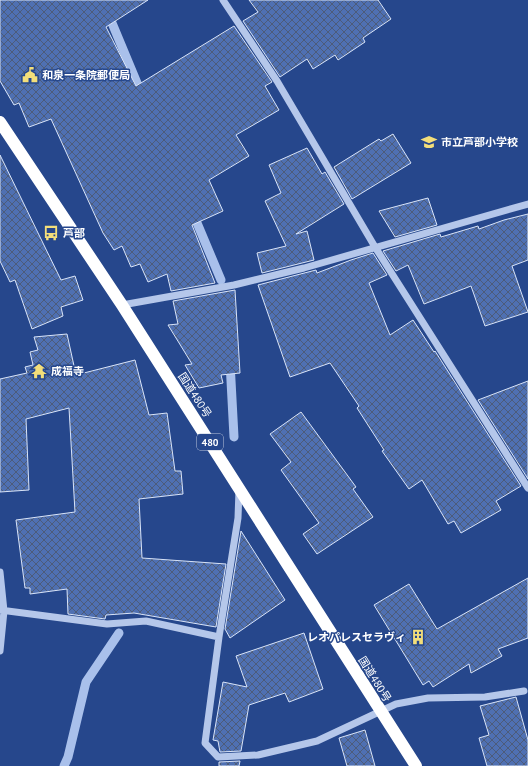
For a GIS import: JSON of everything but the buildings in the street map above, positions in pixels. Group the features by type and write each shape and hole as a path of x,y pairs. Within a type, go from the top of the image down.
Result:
{"highway":[{"name":"国道480号","path":"0,122 122,305 416,766"}],"street":[{"path":"223,0 277,81 375,247 528,488"},
{"path":"122,305 234,285 304,268 528,204"},
{"path":"240,488 238,518 219,638 205,743 218,757 258,755 317,741 396,704 428,698 485,697 524,691"},
{"path":"0,572 2,611 0,651"},
{"path":"2,611 108,624 146,621 219,638"}],"waterway":[{"path":"92,0 112,23 142,95"},
{"path":"192,211 221,280"},
{"path":"230,362 234,437"},
{"path":"64,766 68,757 86,682 119,633"}],"place":[{"name":"和泉一条院郵便局","path":"30,75"},
{"name":"市立芦部小学校","path":"429,142"},
{"name":"芦部","path":"51,233"},
{"name":"成福寺","path":"39,371"},
{"name":"レオパレスセラヴィ","path":"418,637"}]}
